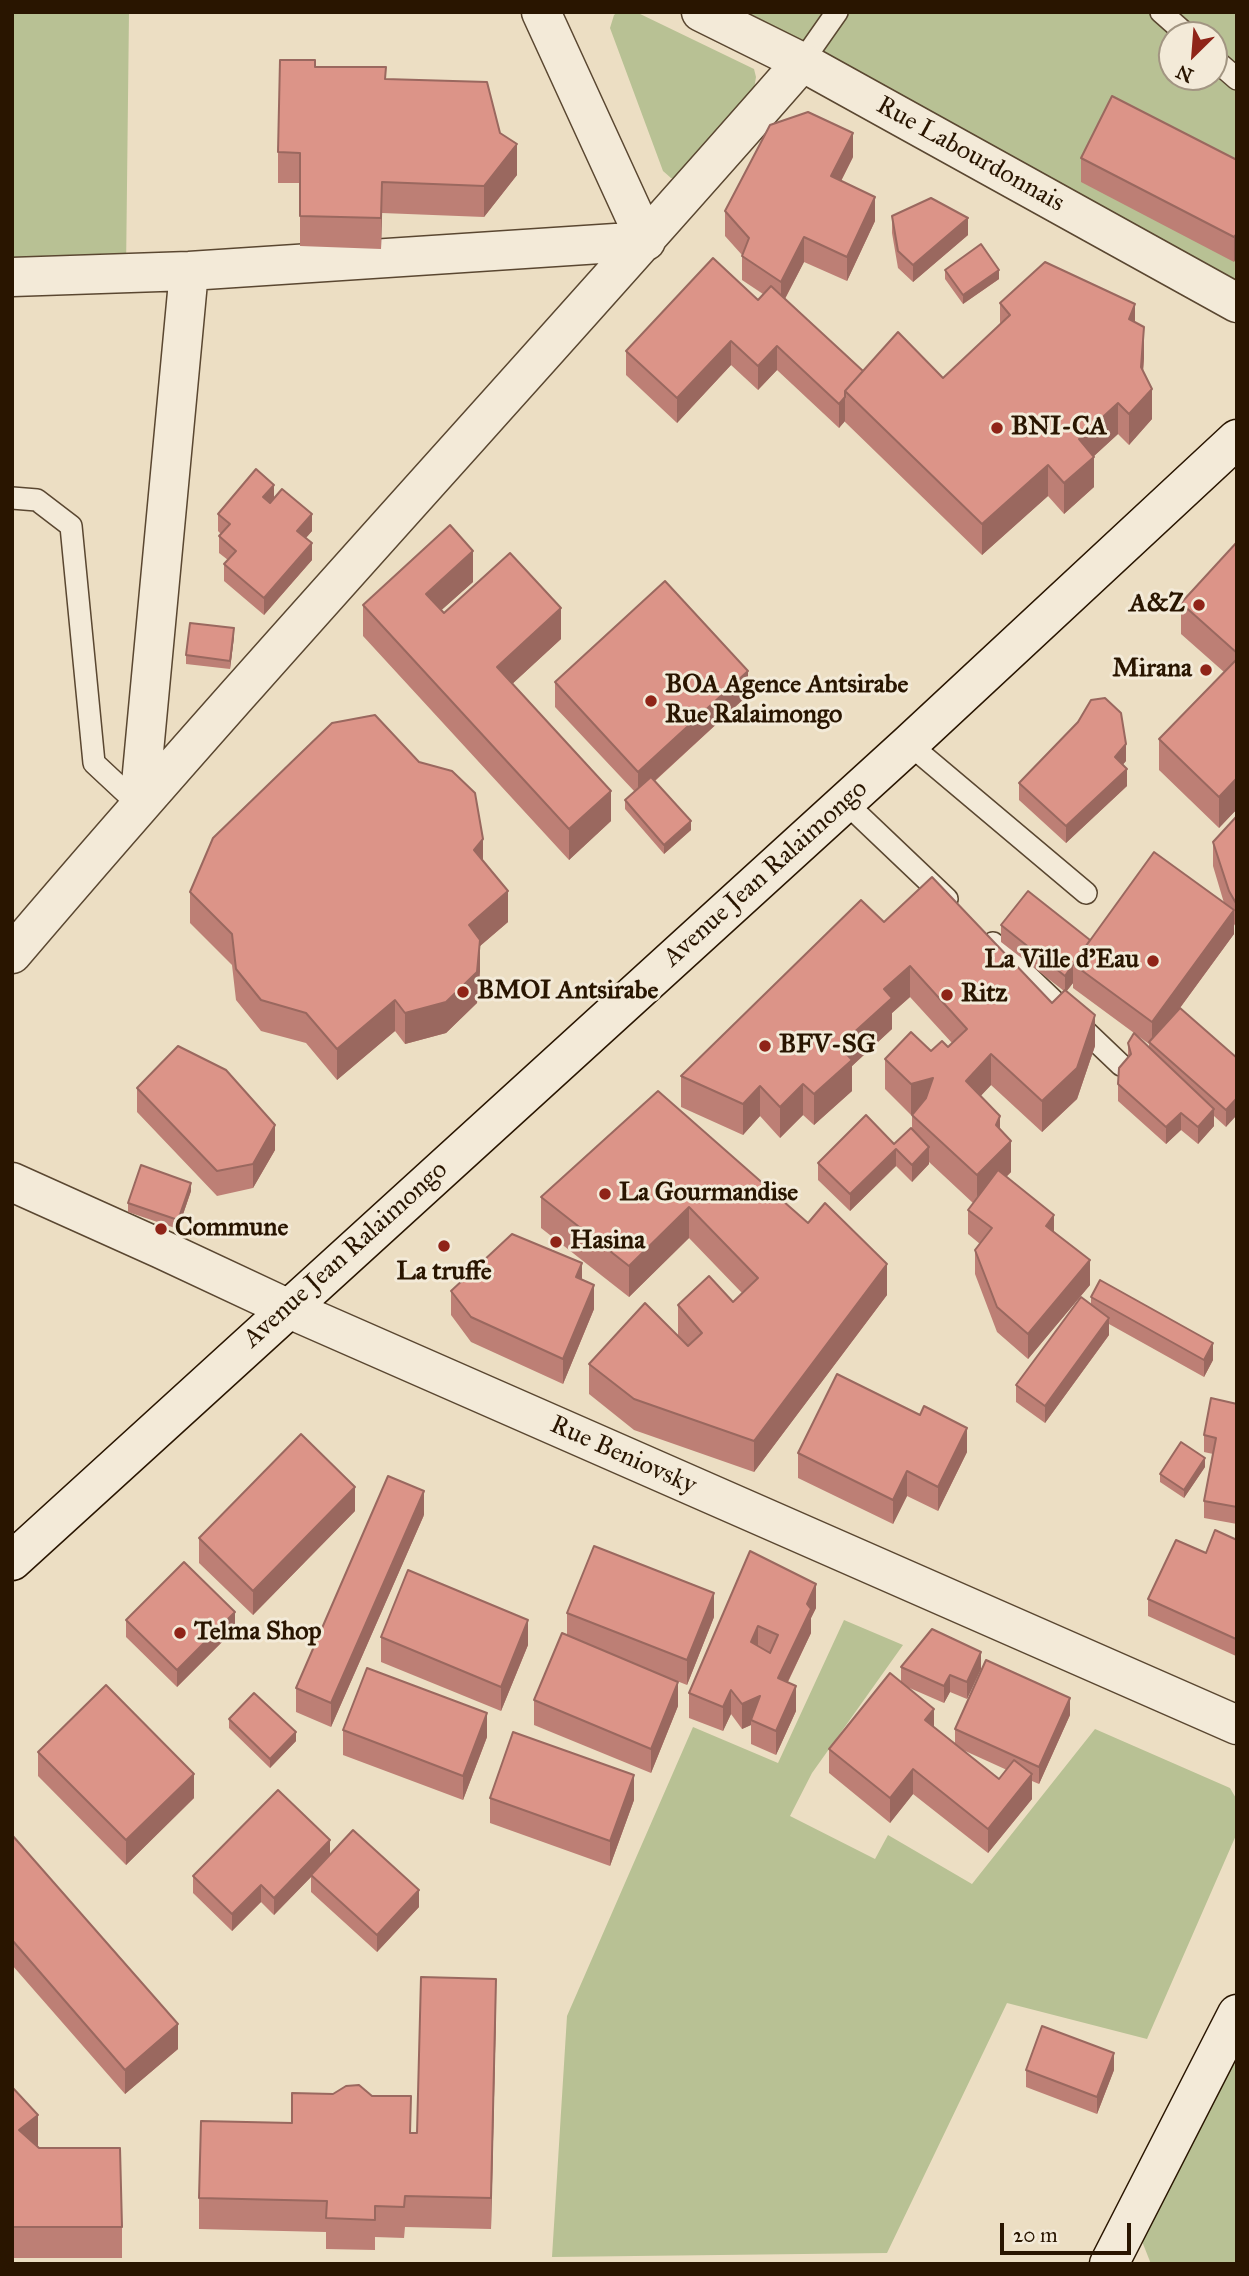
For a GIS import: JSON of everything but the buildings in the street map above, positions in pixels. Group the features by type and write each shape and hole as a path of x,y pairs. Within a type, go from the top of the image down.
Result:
{"street":[{"path":"541,12 646,241"},
{"name":"Rue Labourdonnais","path":"701,12 802,62 1237,303"},
{"path":"12,954 139,805 646,241 802,62"},
{"path":"12,277 189,271 646,241"},
{"path":"139,805 189,271"},
{"name":"Avenue Jean Ralaimongo","path":"12,1560 909,744 1237,439"},
{"name":"Rue Beniovsky","path":"12,1182 287,1308 1237,1725"},
{"path":"1109,2264 1237,2014"}],"lane":[{"path":"802,62 837,12"},
{"path":"12,498 37,500 71,526 94,763 139,805"},
{"path":"909,744 1086,893"},
{"path":"845,802 963,915"},
{"path":"983,933 1121,1065"}],"green space":[{"path":"12,12 129,12 126,272 12,269"},
{"path":"618,12 636,12 754,69 756,77 753,95 685,179 671,178 663,171 610,28 614,15"},
{"path":"701,12 1237,12 1237,298"},
{"path":"844,1620 903,1645 812,1773 790,1816 875,1859 888,1835 972,1884 1095,1729 1230,1788 1237,1800 1237,1833 1147,2039 1007,2003 887,2253 552,2257 567,2016 693,1727 778,1763"},
{"path":"1237,2014 1237,2264 1151,2264 1132,2216"}],"place":[{"name":"BNI-CA","path":"997,428"},
{"name":"A&Z","path":"1199,605"},
{"name":"Mirana","path":"1206,670"},
{"name":"BOA Agence Antsirabe Rue Ralaimongo","path":"651,701"},
{"name":"La Ville d'Eau","path":"1153,961"},
{"name":"BMOI Antsirabe","path":"463,992"},
{"name":"Ritz","path":"947,995"},
{"name":"BFV-SG","path":"765,1046"},
{"name":"La Gourmandise","path":"605,1194"},
{"name":"Commune","path":"161,1229"},
{"name":"Hasina","path":"556,1242"},
{"name":"La truffe","path":"444,1246"},
{"name":"Telma Shop","path":"180,1633"}]}
